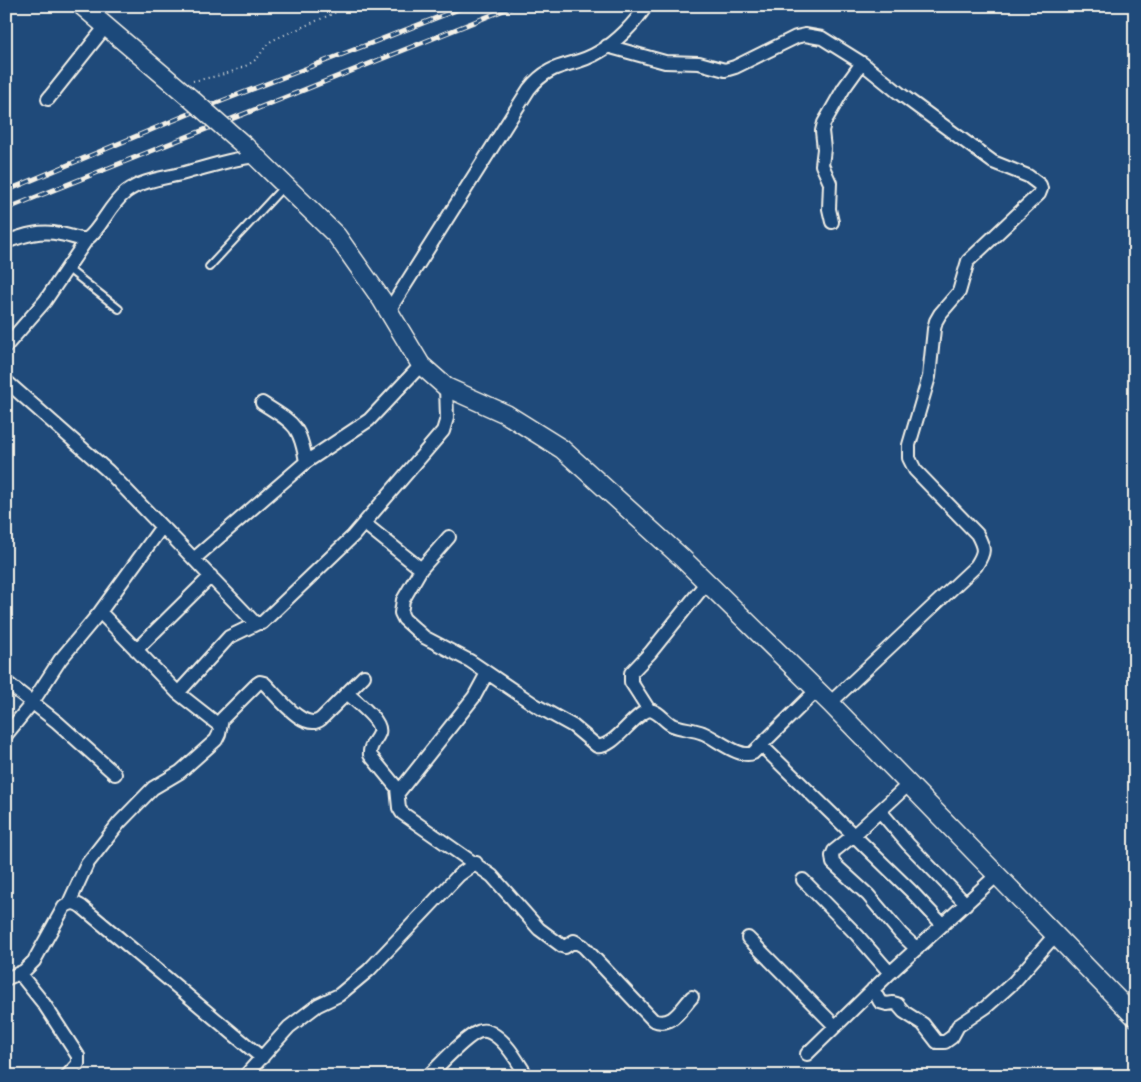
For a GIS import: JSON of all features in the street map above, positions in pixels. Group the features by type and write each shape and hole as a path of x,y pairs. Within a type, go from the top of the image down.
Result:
{"street":[{"path":"82,6 251,151 337,236 382,300 421,365 446,387 506,414 562,449 682,558 830,702 1135,1016"},
{"path":"388,312 532,84 552,69 593,55 607,46 624,32 646,6"},
{"path":"48,99 106,26"},
{"path":"607,46 665,62 698,63 726,70 796,37 805,34 822,38 862,63 899,93 993,162 1037,181 1041,189 1039,194 968,261 959,292 940,314 934,329 929,377 909,445 909,458 915,470 977,534 983,545 982,557 976,566 830,702"},
{"path":"832,222 829,208 830,183 822,165 824,149 822,131 824,123 844,88 862,63"},
{"path":"6,346 45,301 110,208 128,191 152,180 187,173 251,151"},
{"path":"6,242 23,235 44,233 58,233 87,239"},
{"path":"194,558 306,462 369,420 421,365"},
{"path":"6,381 101,464 258,624"},
{"path":"178,693 229,637 262,623 365,524 443,431 447,418 446,387"},
{"path":"262,403 286,419 298,431 302,438 306,462"},
{"path":"365,524 421,569"},
{"path":"6,734 32,703 60,660 100,612 158,530 163,528"},
{"path":"449,537 421,569 403,600 401,613 404,619 424,637 470,662 535,705 573,726 600,747 608,744 640,714 650,710"},
{"path":"136,650 211,576"},
{"path":"707,582 650,653 631,673 631,682 650,710 656,712 672,725 703,733 739,753 749,754 761,745 817,690"},
{"path":"100,612 178,693 220,726"},
{"path":"398,794 474,697 487,673"},
{"path":"67,1076 78,1064 78,1056 44,1004 10,978 34,961 60,912 69,903 84,869 109,834 148,792 180,772 216,740 224,717 260,682 266,685 298,717 311,723 321,719 364,676"},
{"path":"6,682 64,727 115,774"},
{"path":"347,693 380,727 370,746 370,755 394,783 398,794 399,808 402,813 476,863 506,890 540,929 562,946 565,947 573,941 583,946 653,1020 661,1023 668,1022 692,997"},
{"path":"761,745 943,925"},
{"path":"909,784 834,851 832,856 833,863 868,895 901,934 917,949"},
{"path":"880,811 908,844 966,904"},
{"path":"245,1076 289,1027 318,1006 339,996 362,977 460,875 476,863"},
{"path":"807,1054 873,989 997,875"},
{"path":"803,880 857,935 890,973"},
{"path":"69,903 72,902 82,907 262,1058"},
{"path":"873,989 880,1002 897,1004 908,1015 923,1024 936,1042 945,1042 952,1037 958,1026 986,1006 1014,982 1055,935"},
{"path":"748,938 835,1026"},
{"path":"428,1076 470,1037 485,1030 504,1043 527,1076"}],"lane":[{"path":"210,267 285,185"},
{"path":"67,268 119,309"}],"path":[{"path":"174,84 215,77 236,69 256,59 266,45 273,40 350,6"}],"railway":[{"path":"6,191 196,111 467,6"},
{"path":"6,209 514,6"}]}
